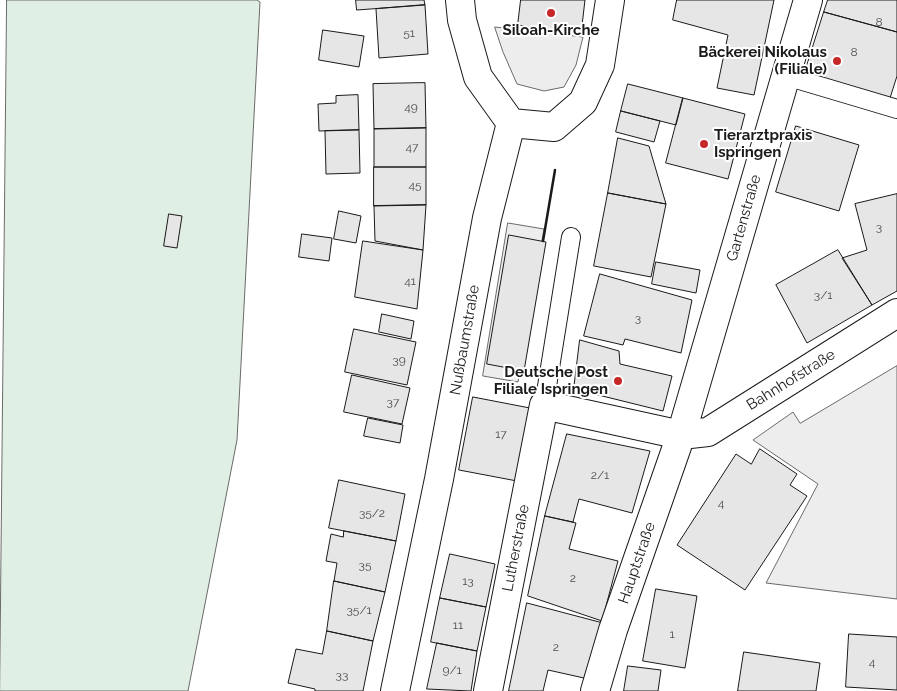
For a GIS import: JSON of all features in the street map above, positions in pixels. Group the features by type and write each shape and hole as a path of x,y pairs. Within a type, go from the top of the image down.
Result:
{"street":[{"path":"460,0 462,20 478,77 511,123 554,127 583,102 600,65 610,0"},
{"name":"Gartenstraße","path":"681,435 808,0"},
{"name":"Nußbaumstraße","path":"395,691 439,479 487,218 511,123"},
{"name":"Bahnhofstraße","path":"681,435 708,432 897,313"},
{"path":"544,405 681,435"},
{"name":"Lutherstraße","path":"488,691 544,405"},
{"name":"Hauptstraße","path":"595,691 613,630 681,435"}],"lane":[{"path":"786,76 897,108"},
{"name":"Lutherstraße","path":"544,405 571,237"}],"green space":[{"path":"7,0 257,0 260,2 237,440 188,691 0,691"}],"shaded area":[{"path":"495,27 583,37 576,65 564,87 544,91 517,84 503,52"},
{"path":"508,223 544,229 518,382 483,376"},
{"path":"897,366 897,599 766,583 818,484 753,440 793,412 800,423"}],"building":[{"path":"356,0 424,0 425,5 357,10"},
{"name":"Siloah-Kirche","path":"521,0 585,0 581,34 518,25"},
{"path":"677,0 774,0 754,95 717,88 728,35 673,20"},
{"path":"828,0 897,0 897,32 824,12"},
{"path":"425,5 428,54 379,58 376,9"},
{"path":"824,12 897,32 897,76 890,98 805,72"},
{"path":"323,30 364,36 359,67 319,60"},
{"path":"425,83 426,128 374,129 373,84"},
{"path":"628,84 683,98 676,125 621,111"},
{"path":"358,95 359,130 319,131 318,104 336,103 336,96"},
{"name":"Tierarztpraxis Ispringen","path":"683,98 745,114 728,179 666,163"},
{"path":"621,111 660,121 654,142 616,132"},
{"path":"796,126 859,145 839,211 776,192"},
{"path":"426,128 426,167 374,167 374,129"},
{"path":"359,130 360,173 326,174 325,131"},
{"path":"618,138 649,146 666,204 608,193"},
{"path":"374,167 426,167 426,205 374,206"},
{"path":"608,193 666,204 651,277 594,266"},
{"path":"897,194 897,291 872,305 842,258 867,250 855,204"},
{"path":"426,205 423,250 375,241 374,206"},
{"path":"339,211 361,216 356,243 334,239"},
{"path":"169,214 182,216 177,248 164,246"},
{"path":"302,234 332,238 329,261 299,257"},
{"path":"509,235 546,242 524,371 487,364"},
{"path":"363,241 423,250 417,309 355,297"},
{"path":"838,250 872,305 807,343 776,285"},
{"path":"656,262 700,270 696,293 652,284"},
{"path":"600,274 692,300 681,353 625,339 623,345 584,336"},
{"path":"382,314 414,321 411,339 379,332"},
{"path":"354,329 416,342 407,385 345,372"},
{"path":"580,340 619,351 620,364 672,376 663,411 574,389"},
{"path":"352,375 410,388 402,424 344,412"},
{"path":"473,397 530,408 517,481 459,470"},
{"path":"368,418 403,425 400,443 364,436"},
{"path":"567,434 650,451 632,513 579,499 573,522 545,516"},
{"path":"760,449 797,474 790,485 807,496 745,590 677,545 736,454 751,464"},
{"path":"339,480 405,494 396,541 329,528"},
{"path":"545,516 576,523 569,549 618,561 602,621 528,596"},
{"path":"344,531 396,541 385,592 334,581 337,563 326,561 331,534 343,537"},
{"path":"450,554 495,564 486,607 440,598"},
{"path":"334,581 385,592 373,641 327,631"},
{"path":"656,589 697,596 685,668 643,661"},
{"path":"440,598 486,607 477,651 431,642"},
{"path":"527,603 603,623 584,678 548,670 543,691 509,691"},
{"path":"327,631 373,641 363,691 315,691 315,689 288,683 296,649 322,654"},
{"path":"849,634 897,637 897,690 846,687"},
{"path":"437,643 477,651 471,691 427,689"},
{"path":"744,652 820,663 816,691 738,691"},
{"path":"628,666 661,670 658,691 624,691"}],"wall":[{"path":"543,241 555,170"}],"place":[{"name":"Siloah-Kirche","path":"551,13"},
{"name":"Bäckerei Nikolaus (Filiale)","path":"837,61"},
{"name":"Tierarztpraxis Ispringen","path":"704,144"},
{"name":"Deutsche Post Filiale Ispringen","path":"618,381"}]}
